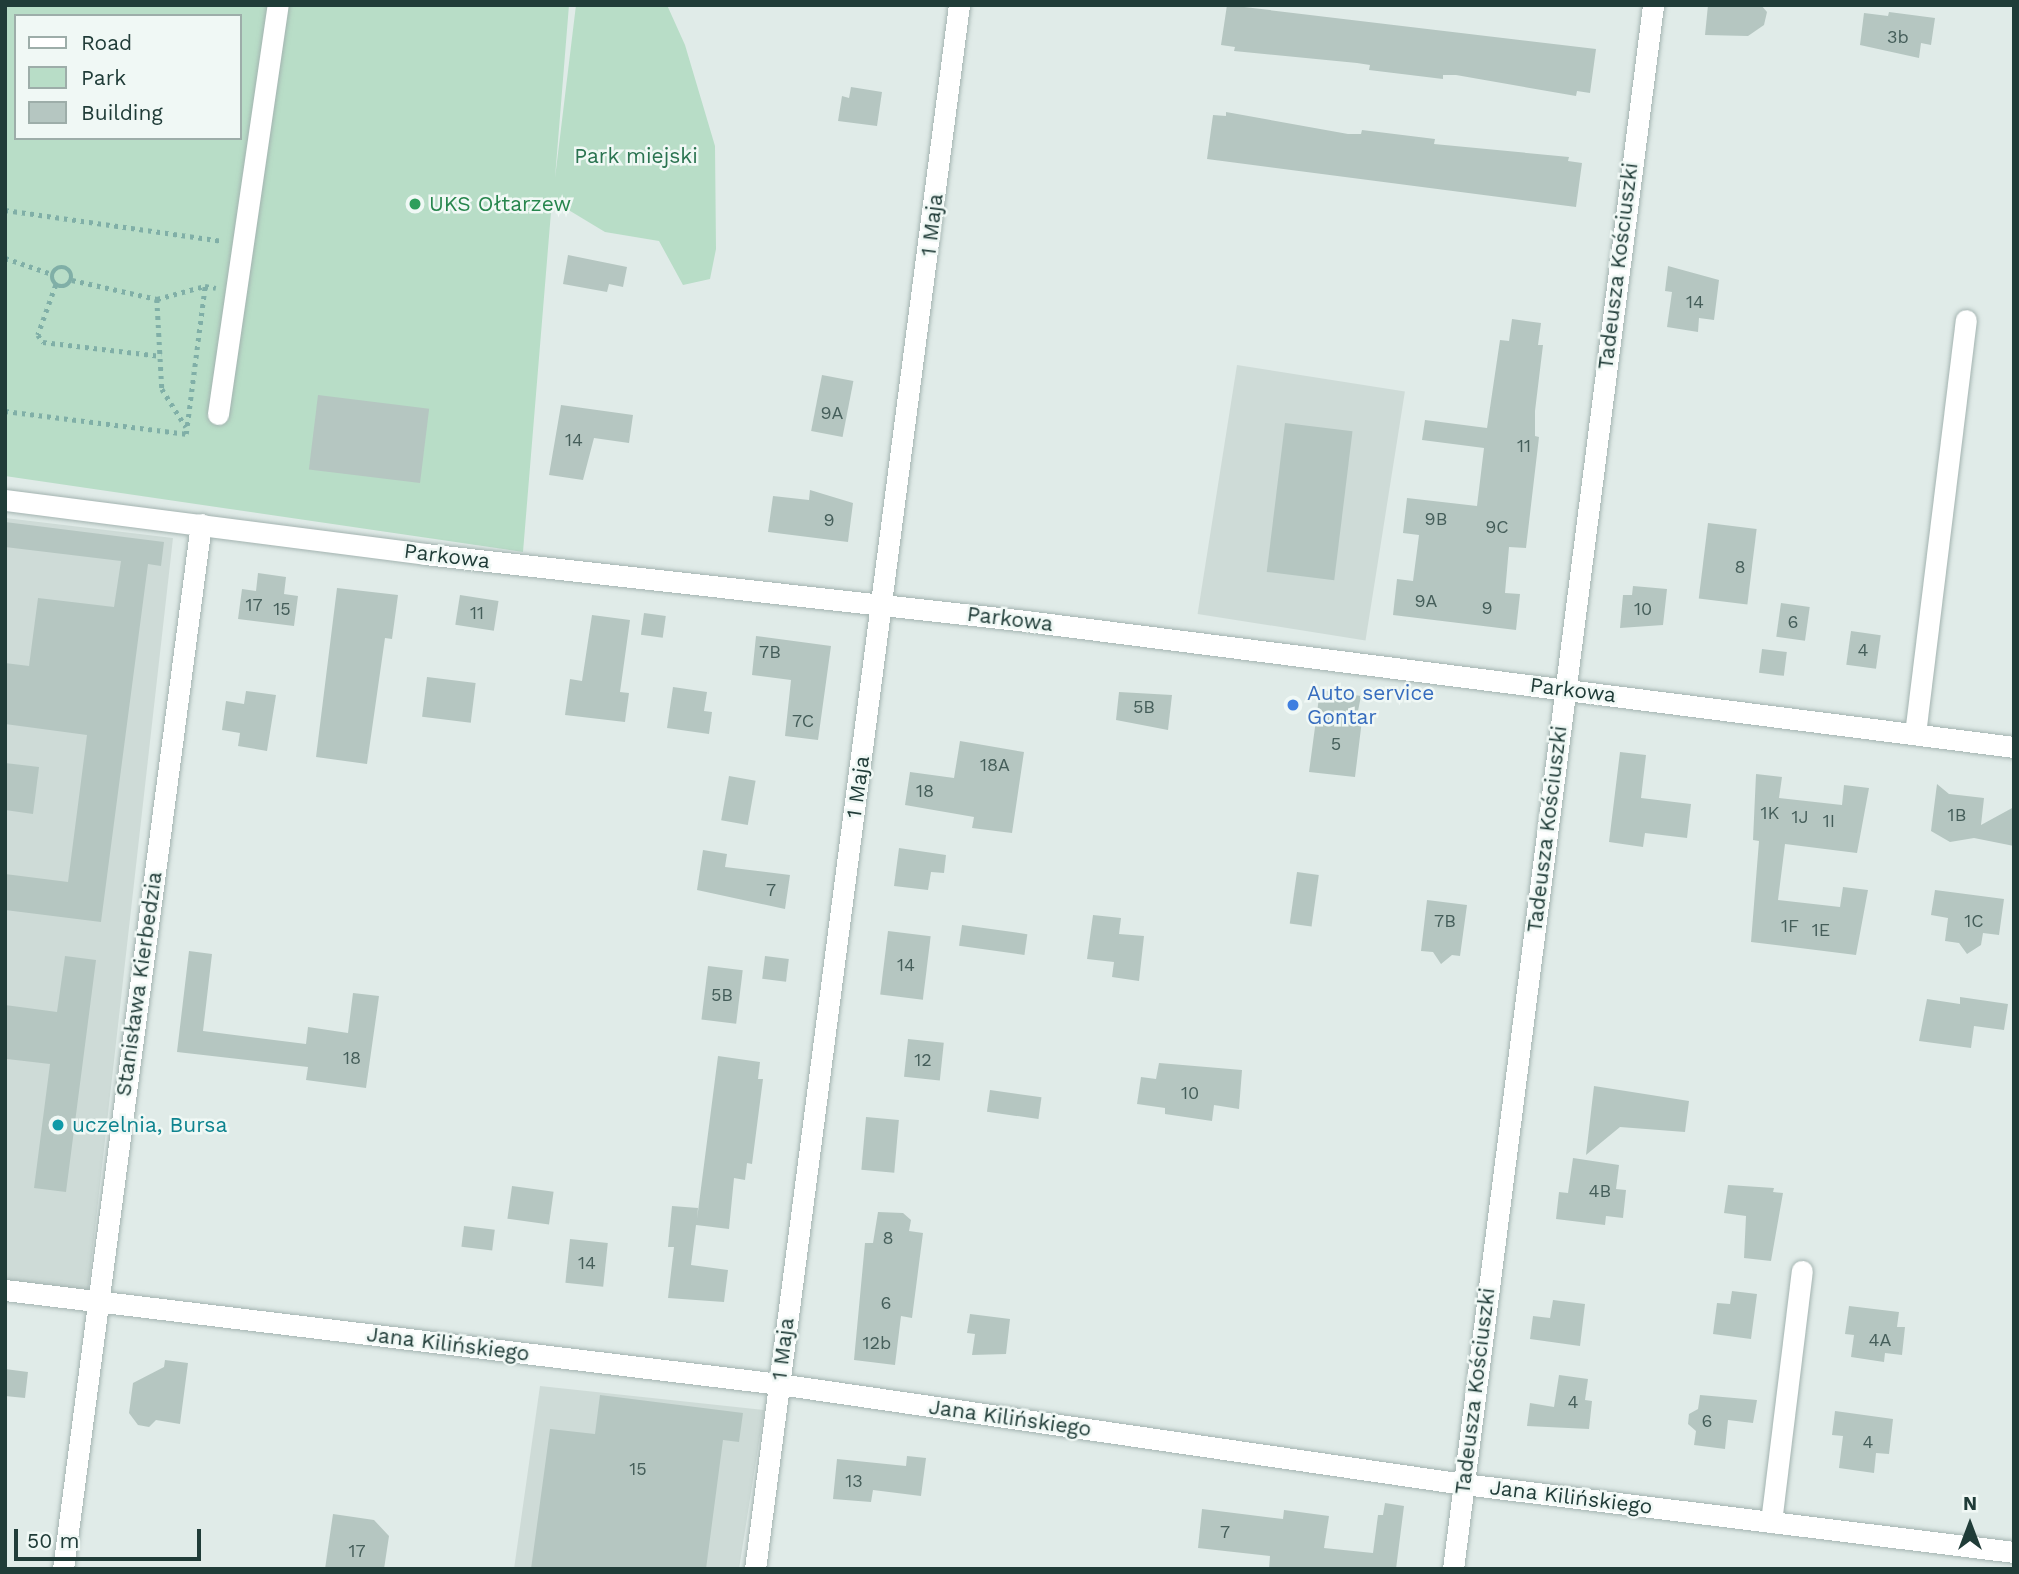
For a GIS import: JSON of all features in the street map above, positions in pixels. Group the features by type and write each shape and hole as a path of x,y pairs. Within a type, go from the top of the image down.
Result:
{"street":[{"path":"218,414 278,5"},
{"name":"1 Maja","path":"755,1569 959,5"},
{"name":"Tadeusza Kościuszki","path":"1453,1569 1653,5"},
{"path":"1915,734 1966,320"},
{"name":"Parkowa","path":"5,500 882,605 2014,747"},
{"name":"Stanisława Kierbedzia","path":"63,1569 201,524"},
{"path":"1771,1522 1802,1271"},
{"name":"Jana Kilińskiego","path":"5,1290 779,1384 1464,1484 2014,1552"}],"path":[{"path":"5,210 244,244"},
{"path":"5,258 52,274 65,267 72,280 157,299 205,286 237,290"},
{"path":"52,274 56,285 38,335 43,342 161,356"},
{"path":"56,285 67,286 72,280"},
{"path":"5,411 186,434 205,286"},
{"path":"157,299 162,389 187,428"}],"shaded area":[{"path":"1237,365 1405,392 1365,640 1198,614"},
{"path":"5,518 173,538 88,1291 5,1281"},
{"path":"540,1386 764,1410 739,1569 514,1569"}],"green space":[{"name":"Park miejski","path":"5,5 569,5 555,178 576,5 667,5 685,45 715,146 716,249 710,279 683,285 659,241 605,232 552,200 523,552 5,476"}],"building":[{"path":"1227,5 1596,49 1590,93 1577,91 1576,96 1456,75 1443,75 1443,79 1369,70 1370,65 1357,63 1234,51 1235,47 1221,45"},
{"path":"1708,5 1761,5 1767,12 1764,25 1748,36 1705,35"},
{"path":"1889,12 1935,18 1931,45 1921,43 1919,58 1860,45 1864,13 1888,16"},
{"path":"851,87 882,92 877,126 838,121 842,96 849,98"},
{"path":"1226,112 1348,134 1361,134 1362,130 1435,139 1434,144 1569,157 1568,161 1582,163 1576,207 1207,159 1213,115 1226,116"},
{"path":"568,255 627,267 623,287 609,284 607,292 563,284"},
{"path":"1668,266 1719,280 1714,320 1699,318 1698,332 1667,327 1672,292 1665,291"},
{"path":"1512,319 1541,323 1538,345 1543,345 1535,411 1535,436 1539,437 1526,548 1509,547 1505,593 1520,594 1516,630 1393,615 1397,579 1413,581 1419,535 1403,533 1407,498 1477,506 1484,448 1422,440 1425,420 1487,428 1500,340 1509,341"},
{"path":"822,375 853,381 843,437 811,431"},
{"path":"318,395 429,409 420,483 309,469"},
{"path":"561,405 633,415 629,443 594,438 583,480 549,475"},
{"path":"1285,423 1352,431 1334,580 1267,572"},
{"path":"810,490 853,503 848,542 768,532 773,496 809,500"},
{"path":"5,522 164,542 161,566 148,564 101,922 5,910 5,874 68,882 87,735 5,724 5,663 29,666 38,598 114,607 121,561 5,547"},
{"path":"1708,523 1757,529 1747,604 1699,598"},
{"path":"258,573 286,577 284,594 298,596 294,626 238,619 242,589 256,591"},
{"path":"1633,586 1667,589 1663,625 1620,628 1623,595 1632,595"},
{"path":"337,588 398,595 392,639 385,638 367,764 316,757"},
{"path":"460,595 499,601 494,631 455,625"},
{"path":"1781,603 1810,607 1805,641 1776,637"},
{"path":"644,613 666,616 663,638 641,635"},
{"path":"592,615 630,620 620,692 629,693 625,722 565,715 570,679 582,681"},
{"path":"1851,631 1881,635 1876,669 1846,665"},
{"path":"756,636 831,646 818,740 785,736 791,680 752,675"},
{"path":"1762,649 1787,652 1784,676 1759,673"},
{"path":"427,677 476,683 471,723 422,717"},
{"path":"673,687 707,692 704,711 712,712 709,734 667,728"},
{"path":"1320,690 1361,696 1358,711 1363,712 1355,777 1309,772"},
{"path":"246,691 276,695 267,751 238,746 240,733 222,730 226,701 244,704"},
{"path":"1119,692 1172,695 1168,730 1116,720"},
{"path":"960,741 1024,752 1012,833 972,828 974,817 905,805 910,772 954,778"},
{"path":"1620,752 1646,755 1641,798 1691,804 1687,838 1645,833 1643,847 1609,842"},
{"path":"5,763 39,767 33,814 5,810"},
{"path":"1756,774 1782,777 1779,798 1842,805 1844,785 1869,788 1857,853 1785,844 1778,900 1840,907 1843,887 1868,890 1856,955 1751,942 1759,841 1753,840"},
{"path":"729,776 756,781 748,825 721,820"},
{"path":"1937,784 1949,794 1984,798 1981,825 2014,807 2014,846 1974,838 1950,842 1931,831"},
{"path":"899,848 946,855 944,873 931,872 928,890 894,886"},
{"path":"703,850 727,854 725,867 790,875 785,909 697,890"},
{"path":"1297,872 1319,875 1312,927 1290,923"},
{"path":"1935,890 2004,899 1999,935 1983,933 1981,945 1967,954 1959,943 1945,941 1948,918 1931,915"},
{"path":"1427,900 1467,905 1460,956 1452,955 1441,964 1433,952 1421,951"},
{"path":"1093,915 1121,918 1119,934 1144,936 1139,981 1112,977 1114,962 1087,959"},
{"path":"962,925 1027,934 1024,955 959,946"},
{"path":"888,931 931,936 923,1000 880,995"},
{"path":"189,951 212,954 203,1031 306,1044 308,1027 348,1033 353,993 379,996 366,1088 306,1080 308,1067 177,1052"},
{"name":"uczelnia, Bursa","path":"65,956 96,960 66,1192 34,1188 50,1064 7,1059 5,1052 5,1005 57,1012"},
{"path":"765,956 789,959 786,982 762,979"},
{"path":"708,966 743,970 736,1024 701,1020"},
{"path":"1960,997 2008,1004 2004,1030 1974,1026 1971,1048 1919,1041 1927,999 1960,1004"},
{"path":"908,1039 944,1043 940,1081 904,1077"},
{"path":"718,1056 760,1062 758,1079 763,1079 752,1164 747,1163 745,1180 734,1178 729,1229 696,1225 691,1265 728,1270 724,1302 668,1298 674,1247 668,1247 672,1206 698,1208 697,1219"},
{"path":"1159,1063 1242,1070 1239,1109 1214,1105 1212,1121 1165,1114 1165,1108 1137,1104 1141,1077 1156,1079"},
{"path":"1594,1086 1689,1101 1685,1132 1620,1127 1586,1155"},
{"path":"990,1090 1041,1097 1038,1119 987,1112"},
{"path":"866,1117 899,1120 894,1173 861,1170"},
{"path":"1573,1158 1619,1165 1616,1189 1626,1190 1623,1218 1606,1216 1605,1225 1556,1219 1559,1192 1568,1193"},
{"path":"1728,1185 1774,1188 1773,1192 1783,1193 1771,1261 1744,1258 1746,1216 1724,1213"},
{"path":"512,1186 554,1192 549,1225 507,1219"},
{"path":"878,1212 903,1213 911,1220 909,1231 923,1233 912,1318 901,1316 895,1365 854,1360 865,1243 873,1243"},
{"path":"464,1226 495,1230 492,1251 461,1247"},
{"path":"570,1239 608,1243 603,1287 565,1283"},
{"path":"1732,1291 1757,1294 1751,1339 1713,1334 1717,1303 1730,1304"},
{"path":"1553,1300 1585,1304 1580,1346 1530,1339 1533,1316 1550,1318"},
{"path":"1849,1306 1899,1312 1897,1327 1905,1327 1902,1355 1885,1353 1884,1362 1851,1357 1854,1335 1845,1334"},
{"path":"970,1314 1010,1319 1006,1354 972,1355 975,1334 967,1333"},
{"path":"165,1360 188,1363 180,1424 156,1420 149,1427 138,1425 129,1413 133,1383 164,1367"},
{"path":"5,1369 28,1372 25,1398 5,1396"},
{"path":"1559,1375 1588,1379 1585,1400 1592,1401 1589,1429 1527,1426 1530,1403 1554,1407"},
{"path":"600,1395 743,1413 739,1442 723,1440 706,1569 531,1569 550,1429 595,1434"},
{"path":"1700,1395 1757,1400 1753,1423 1728,1420 1725,1449 1694,1445 1696,1431 1688,1424 1689,1414 1698,1409"},
{"path":"1835,1411 1893,1419 1889,1454 1876,1453 1874,1473 1839,1468 1843,1436 1832,1435"},
{"path":"907,1456 926,1458 921,1496 873,1490 871,1502 833,1499 837,1459 906,1466"},
{"path":"1385,1503 1404,1506 1396,1569 1269,1569 1270,1556 1198,1548 1202,1509 1283,1519 1284,1510 1329,1516 1324,1548 1373,1553 1378,1515 1383,1515"},
{"path":"333,1514 374,1520 389,1536 384,1569 325,1569"}],"place":[{"name":"UKS Ołtarzew","path":"415,204"},
{"name":"Auto service Gontar","path":"1293,705"},
{"name":"uczelnia, Bursa","path":"58,1125"}]}
